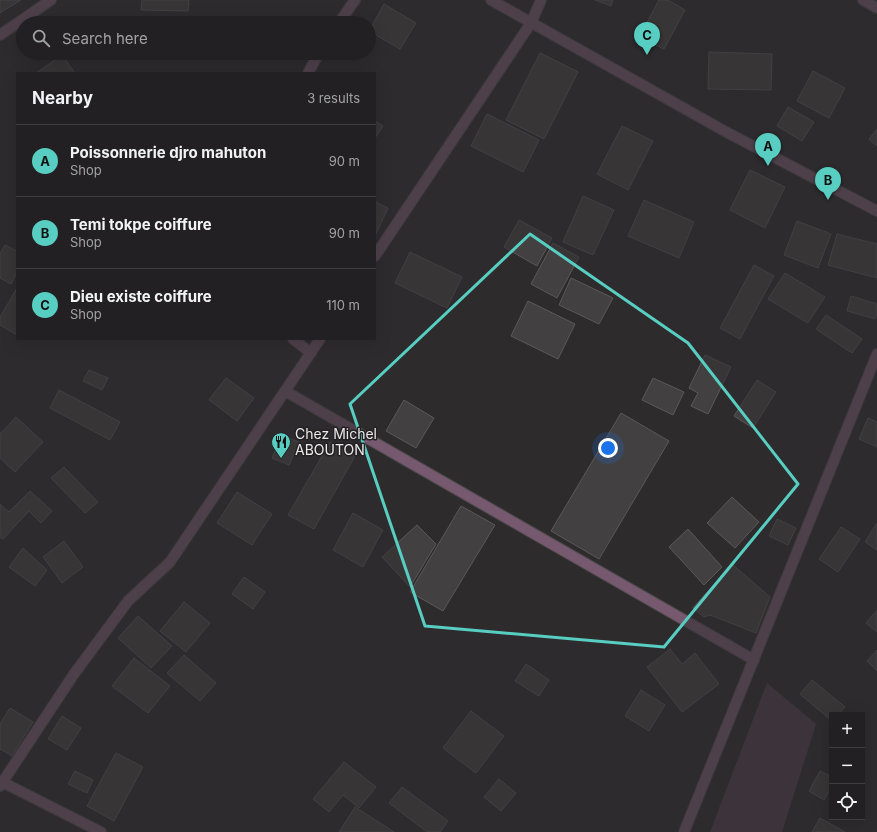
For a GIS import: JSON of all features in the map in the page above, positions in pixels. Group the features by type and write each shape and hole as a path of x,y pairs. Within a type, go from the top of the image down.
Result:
{"street":[{"path":"28,16 51,0"},
{"path":"344,16 355,0"},
{"path":"491,0 728,133 877,211"},
{"path":"376,255 531,23 541,0"},
{"path":"863,0 877,8"},
{"path":"0,35 16,24"},
{"path":"309,72 315,60"},
{"path":"294,340 311,352"},
{"path":"101,832 1,783 74,674 128,600 170,562 319,340"},
{"path":"684,832 877,354"},
{"path":"285,391 754,660"}],"highlighted area":[{"path":"530,234 688,343 798,484 664,647 425,626 350,404"}],"shaded area":[{"path":"767,683 816,724 782,832 710,832"}],"building":[{"path":"0,0 21,0 0,13"},
{"path":"142,0 189,0 188,11 141,10"},
{"path":"595,0 613,0 611,6"},
{"path":"659,0 668,0 685,10 664,49 639,37"},
{"path":"384,4 416,23 400,49 376,35 376,18"},
{"path":"709,52 772,54 771,90 708,89"},
{"path":"540,53 578,72 544,139 506,120"},
{"path":"55,60 66,60 74,72 37,72"},
{"path":"813,71 845,88 829,118 797,101"},
{"path":"788,107 814,122 802,141 777,126"},
{"path":"487,114 539,140 523,172 471,146"},
{"path":"376,122 383,126 376,136"},
{"path":"622,126 653,141 628,190 597,174"},
{"path":"877,129 877,146 869,139"},
{"path":"750,170 785,187 765,228 730,210"},
{"path":"583,196 614,210 593,255 563,242"},
{"path":"644,200 694,222 679,258 628,236"},
{"path":"376,202 388,208 376,234"},
{"path":"519,220 552,238 537,266 504,247"},
{"path":"797,221 831,234 818,268 784,255"},
{"path":"837,234 877,244 877,278 828,265"},
{"path":"553,243 579,257 557,298 531,284"},
{"path":"5,245 16,250 16,274 11,284 0,278 0,254"},
{"path":"410,252 462,277 447,308 395,283"},
{"path":"754,265 774,276 740,339 720,328"},
{"path":"785,273 825,297 808,323 768,299"},
{"path":"571,278 613,298 599,324 559,305"},
{"path":"16,290 16,334 0,325 0,317"},
{"path":"851,296 877,304 877,314 875,319 847,311"},
{"path":"528,301 575,324 558,359 511,336"},
{"path":"826,315 862,339 852,353 816,329"},
{"path":"705,355 731,367 708,414 691,406 698,393 689,388"},
{"path":"89,370 108,378 102,390 83,381"},
{"path":"226,378 254,398 237,421 209,400"},
{"path":"653,378 684,392 673,415 642,400"},
{"path":"757,380 776,392 753,428 734,416"},
{"path":"59,390 120,422 110,440 50,408"},
{"path":"404,400 434,418 416,448 386,431"},
{"path":"621,413 669,441 599,559 551,531"},
{"path":"16,417 43,442 15,472 0,458 0,434"},
{"path":"868,418 877,422 877,447 859,439"},
{"path":"282,435 299,442 289,465 272,458"},
{"path":"330,442 355,456 314,529 288,515"},
{"path":"64,467 98,502 85,513 51,478"},
{"path":"30,491 52,511 41,523 29,511 3,539 0,537 0,504 9,512"},
{"path":"237,492 272,514 252,545 217,523"},
{"path":"732,497 759,522 735,548 707,523"},
{"path":"461,506 495,525 443,611 410,592"},
{"path":"353,513 383,530 363,567 333,550"},
{"path":"777,519 796,528 788,545 769,536"},
{"path":"877,523 877,550 865,542"},
{"path":"417,525 436,544 410,587 382,557"},
{"path":"841,527 860,539 838,572 819,559"},
{"path":"688,529 722,567 704,585 669,547"},
{"path":"64,541 83,567 62,583 43,557"},
{"path":"23,548 47,570 35,586 9,567"},
{"path":"732,564 770,597 756,633 710,615 704,617 693,608"},
{"path":"244,577 265,592 253,609 232,594"},
{"path":"184,602 210,623 186,652 160,631"},
{"path":"877,610 877,632 866,623"},
{"path":"138,616 172,646 151,668 118,638"},
{"path":"670,649 682,664 695,653 719,684 682,712 647,667"},
{"path":"877,650 877,671 867,661"},
{"path":"184,655 216,683 200,701 167,673"},
{"path":"134,658 170,686 148,713 112,686"},
{"path":"526,664 549,680 539,696 515,681"},
{"path":"812,680 845,707 841,712 829,712 829,718 800,694"},
{"path":"641,690 665,705 649,731 625,716"},
{"path":"10,708 33,722 12,756 0,749 0,724"},
{"path":"471,711 504,736 476,773 443,748"},
{"path":"62,716 81,728 67,750 48,739"},
{"path":"116,753 143,767 114,821 87,806"},
{"path":"344,762 376,787 359,808 343,795 329,812 313,799"},
{"path":"75,771 93,780 87,793 68,784"},
{"path":"820,771 829,776 829,791 824,800 809,791"},
{"path":"499,779 516,793 501,811 484,797"},
{"path":"402,787 448,821 440,832 427,832 389,803"},
{"path":"355,807 394,832 339,832"},
{"path":"820,818 845,832 812,832"}],"place":[{"name":"Dieu existe coiffure","path":"647,55"},
{"name":"Poissonnerie djro mahuton","path":"768,166"},
{"name":"Temi tokpe coiffure","path":"828,200"},
{"name":"Chez Michel ABOUTON","path":"281,459"}]}
